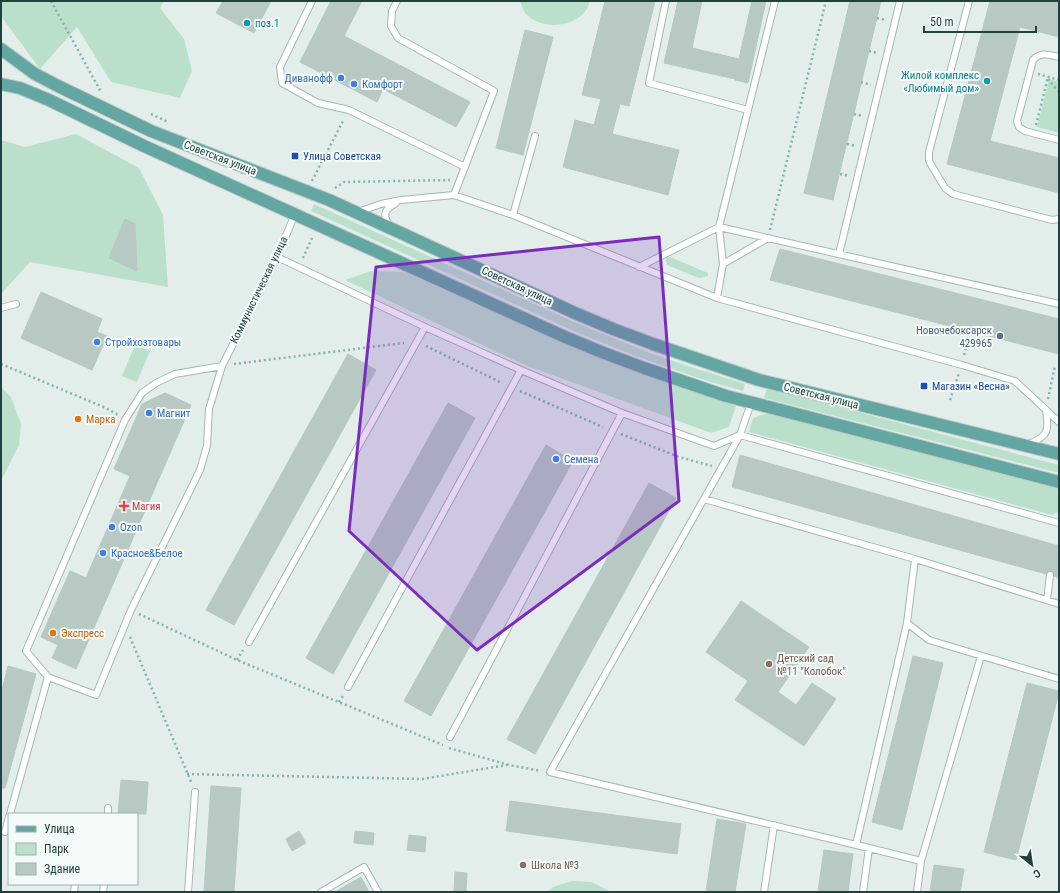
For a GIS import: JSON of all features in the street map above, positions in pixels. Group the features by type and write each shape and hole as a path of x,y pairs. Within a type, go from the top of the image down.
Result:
{"main road":[{"name":"Советская улица","path":"1,49 14,60 36,74 92,104 152,131 329,200 613,329 691,358 759,380 1059,454"},
{"name":"Советская улица","path":"1,84 20,88 49,100 144,146 558,334 604,353 683,382 751,403 1059,482"}],"lane":[{"path":"312,1 280,67 282,83 318,103 349,110 464,167"},
{"path":"397,1 392,11 391,26 398,38 494,90 454,195"},
{"path":"666,1 649,83 748,110"},
{"path":"717,298 723,264 719,227 775,1"},
{"path":"839,254 900,1"},
{"path":"969,1 929,152 930,163 945,188 953,194 1052,220 1059,220"},
{"path":"1059,57 1045,54 1037,56 1033,60 1017,122 1022,130 1059,140"},
{"path":"513,215 535,136"},
{"path":"357,213 382,204 401,200 454,195 513,215 717,298 1015,381 1059,422"},
{"path":"390,228 385,214 388,207 401,200"},
{"name":"Коммунистическая улица","path":"48,677 96,695 131,610 200,470 207,446 209,409 222,366 277,257 295,214"},
{"path":"639,267 719,227 1059,304"},
{"path":"723,264 768,238"},
{"path":"277,257 425,327 521,370 622,413 714,446 740,435 1059,523"},
{"path":"1,308 16,304"},
{"path":"249,642 425,327"},
{"path":"10,813 48,677 26,651 126,420 142,393 156,383 175,374 222,366"},
{"path":"348,687 521,370"},
{"path":"751,403 740,435 550,772 856,844 921,861"},
{"path":"1026,446 1038,441 1045,434 1048,424 1046,410"},
{"path":"450,737 622,413"},
{"path":"704,499 914,559 1059,604"},
{"path":"856,844 907,623 914,559"},
{"path":"1047,600 1050,575"},
{"path":"907,623 929,640 1059,679"},
{"path":"917,892 921,861 981,656"},
{"path":"188,892 195,792"},
{"path":"5,832 8,821"},
{"path":"764,892 774,825"},
{"path":"863,892 869,848"},
{"path":"321,892 364,867 378,892"}],"path":[{"path":"51,1 101,92"},
{"path":"768,238 826,1"},
{"path":"1030,72 1059,80"},
{"path":"1048,78 1059,92"},
{"path":"1034,134 1048,78"},
{"path":"312,181 349,110"},
{"path":"158,118 171,123"},
{"path":"335,188 344,182 449,181 464,167"},
{"path":"299,267 312,238"},
{"path":"222,366 417,342 512,387 612,431 679,456 721,469"},
{"path":"1,364 106,408 126,420"},
{"path":"1046,410 1055,366"},
{"path":"131,610 237,660 446,747 510,765 550,772"},
{"path":"125,625 187,774 422,779 510,765"}],"highlighted area":[{"path":"659,237 679,501 477,650 349,531 376,267"}],"green space":[{"path":"1,1 164,1 160,8 184,39 192,71 180,98 111,82 77,27 40,69 1,16"},
{"path":"520,1 590,1 586,10 580,17 562,24 551,25 532,19 525,13"},
{"path":"1049,79 1059,82 1059,133 1037,127"},
{"path":"76,134 139,168 163,215 168,287 30,262 1,294 1,140 25,147"},
{"path":"314,204 572,321 650,353 745,384 743,391 698,378 655,363 569,329 311,211"},
{"path":"665,255 708,273 708,276 699,278 667,265"},
{"path":"371,271 404,272 586,353 736,406 729,427 711,433 525,365 345,280"},
{"path":"135,345 150,351 137,382 122,376"},
{"path":"1,387 11,397 21,424 19,445 1,481"},
{"path":"767,388 1059,465 1059,473 764,398"},
{"path":"768,413 1058,488 1059,512 1052,515 749,432 753,418"},
{"path":"572,881 592,882 611,892 547,892 553,887"}],"building":[{"name":"поз.1","path":"223,1 271,1 254,33 216,13"},
{"path":"331,1 362,1 344,36 470,102 456,127 383,89 377,102 300,62"},
{"path":"605,1 655,1 629,106 620,104 612,134 679,150 668,195 563,167 575,120 594,125 601,99 582,95"},
{"path":"678,1 702,1 692,48 739,59 752,1 766,1 748,83 664,63"},
{"path":"850,1 881,1 833,200 804,193"},
{"name":"Жилой комплекс «Любимый дом»","path":"990,1 1059,1 1059,37 1020,27 990,141 1059,158 1059,193 947,164"},
{"path":"525,30 553,37 523,155 496,148"},
{"path":"125,219 135,224 137,271 109,258"},
{"path":"780,249 1059,319 1059,354 770,280"},
{"path":"41,292 102,319 97,332 107,336 92,370 21,338"},
{"path":"348,354 376,370 234,625 206,610"},
{"path":"165,393 191,405 76,669 52,658 58,645 41,637 70,571 86,578 130,476 114,469 142,404"},
{"path":"448,403 475,418 333,674 306,658"},
{"path":"546,445 573,461 431,716 404,701"},
{"path":"740,455 1059,546 1059,578 1054,576 1054,573 1051,571 1048,571 1046,574 732,487"},
{"path":"649,483 676,498 535,754 507,739"},
{"path":"741,601 809,647 778,692 796,705 812,683 836,699 804,746 735,700 748,681 706,652"},
{"path":"913,656 943,663 902,830 872,822"},
{"path":"8,666 36,674 5,788 1,788 1,694"},
{"path":"1027,683 1059,692 1016,860 984,852"},
{"path":"121,780 148,782 146,814 118,813"},
{"path":"211,786 241,788 234,892 204,892"},
{"path":"510,801 681,824 677,854 506,831"},
{"path":"717,819 746,824 735,892 706,892"},
{"path":"299,831 306,843 292,851 286,839"},
{"path":"355,831 374,833 373,845 354,843"},
{"path":"409,835 426,837 425,852 407,850"},
{"path":"824,850 853,854 848,892 818,892"},
{"path":"934,865 964,869 960,892 930,892"},
{"path":"455,872 467,873 466,892 454,892"},
{"path":"361,877 369,892 335,892"}],"place":[{"name":"поз.1","path":"247,23"},
{"name":"Диванофф","path":"341,78"},
{"name":"Жилой комплекс «Любимый дом»","path":"987,81"},
{"name":"Комфорт","path":"354,84"},
{"name":"Улица Советская","path":"295,156"},
{"name":"Новочебоксарск 429965","path":"1000,336"},
{"name":"Стройхозтовары","path":"97,342"},
{"name":"Магазин «Весна»","path":"924,386"},
{"name":"Магнит","path":"149,413"},
{"name":"Марка","path":"78,419"},
{"name":"Семена","path":"556,459"},
{"name":"Магия","path":"124,506"},
{"name":"Ozon","path":"112,527"},
{"name":"Красное&Белое","path":"103,553"},
{"name":"Экспресс","path":"53,633"},
{"name":"Детский сад №11 \"Колобок\"","path":"769,664"},
{"name":"Школа №3","path":"523,865"}]}
